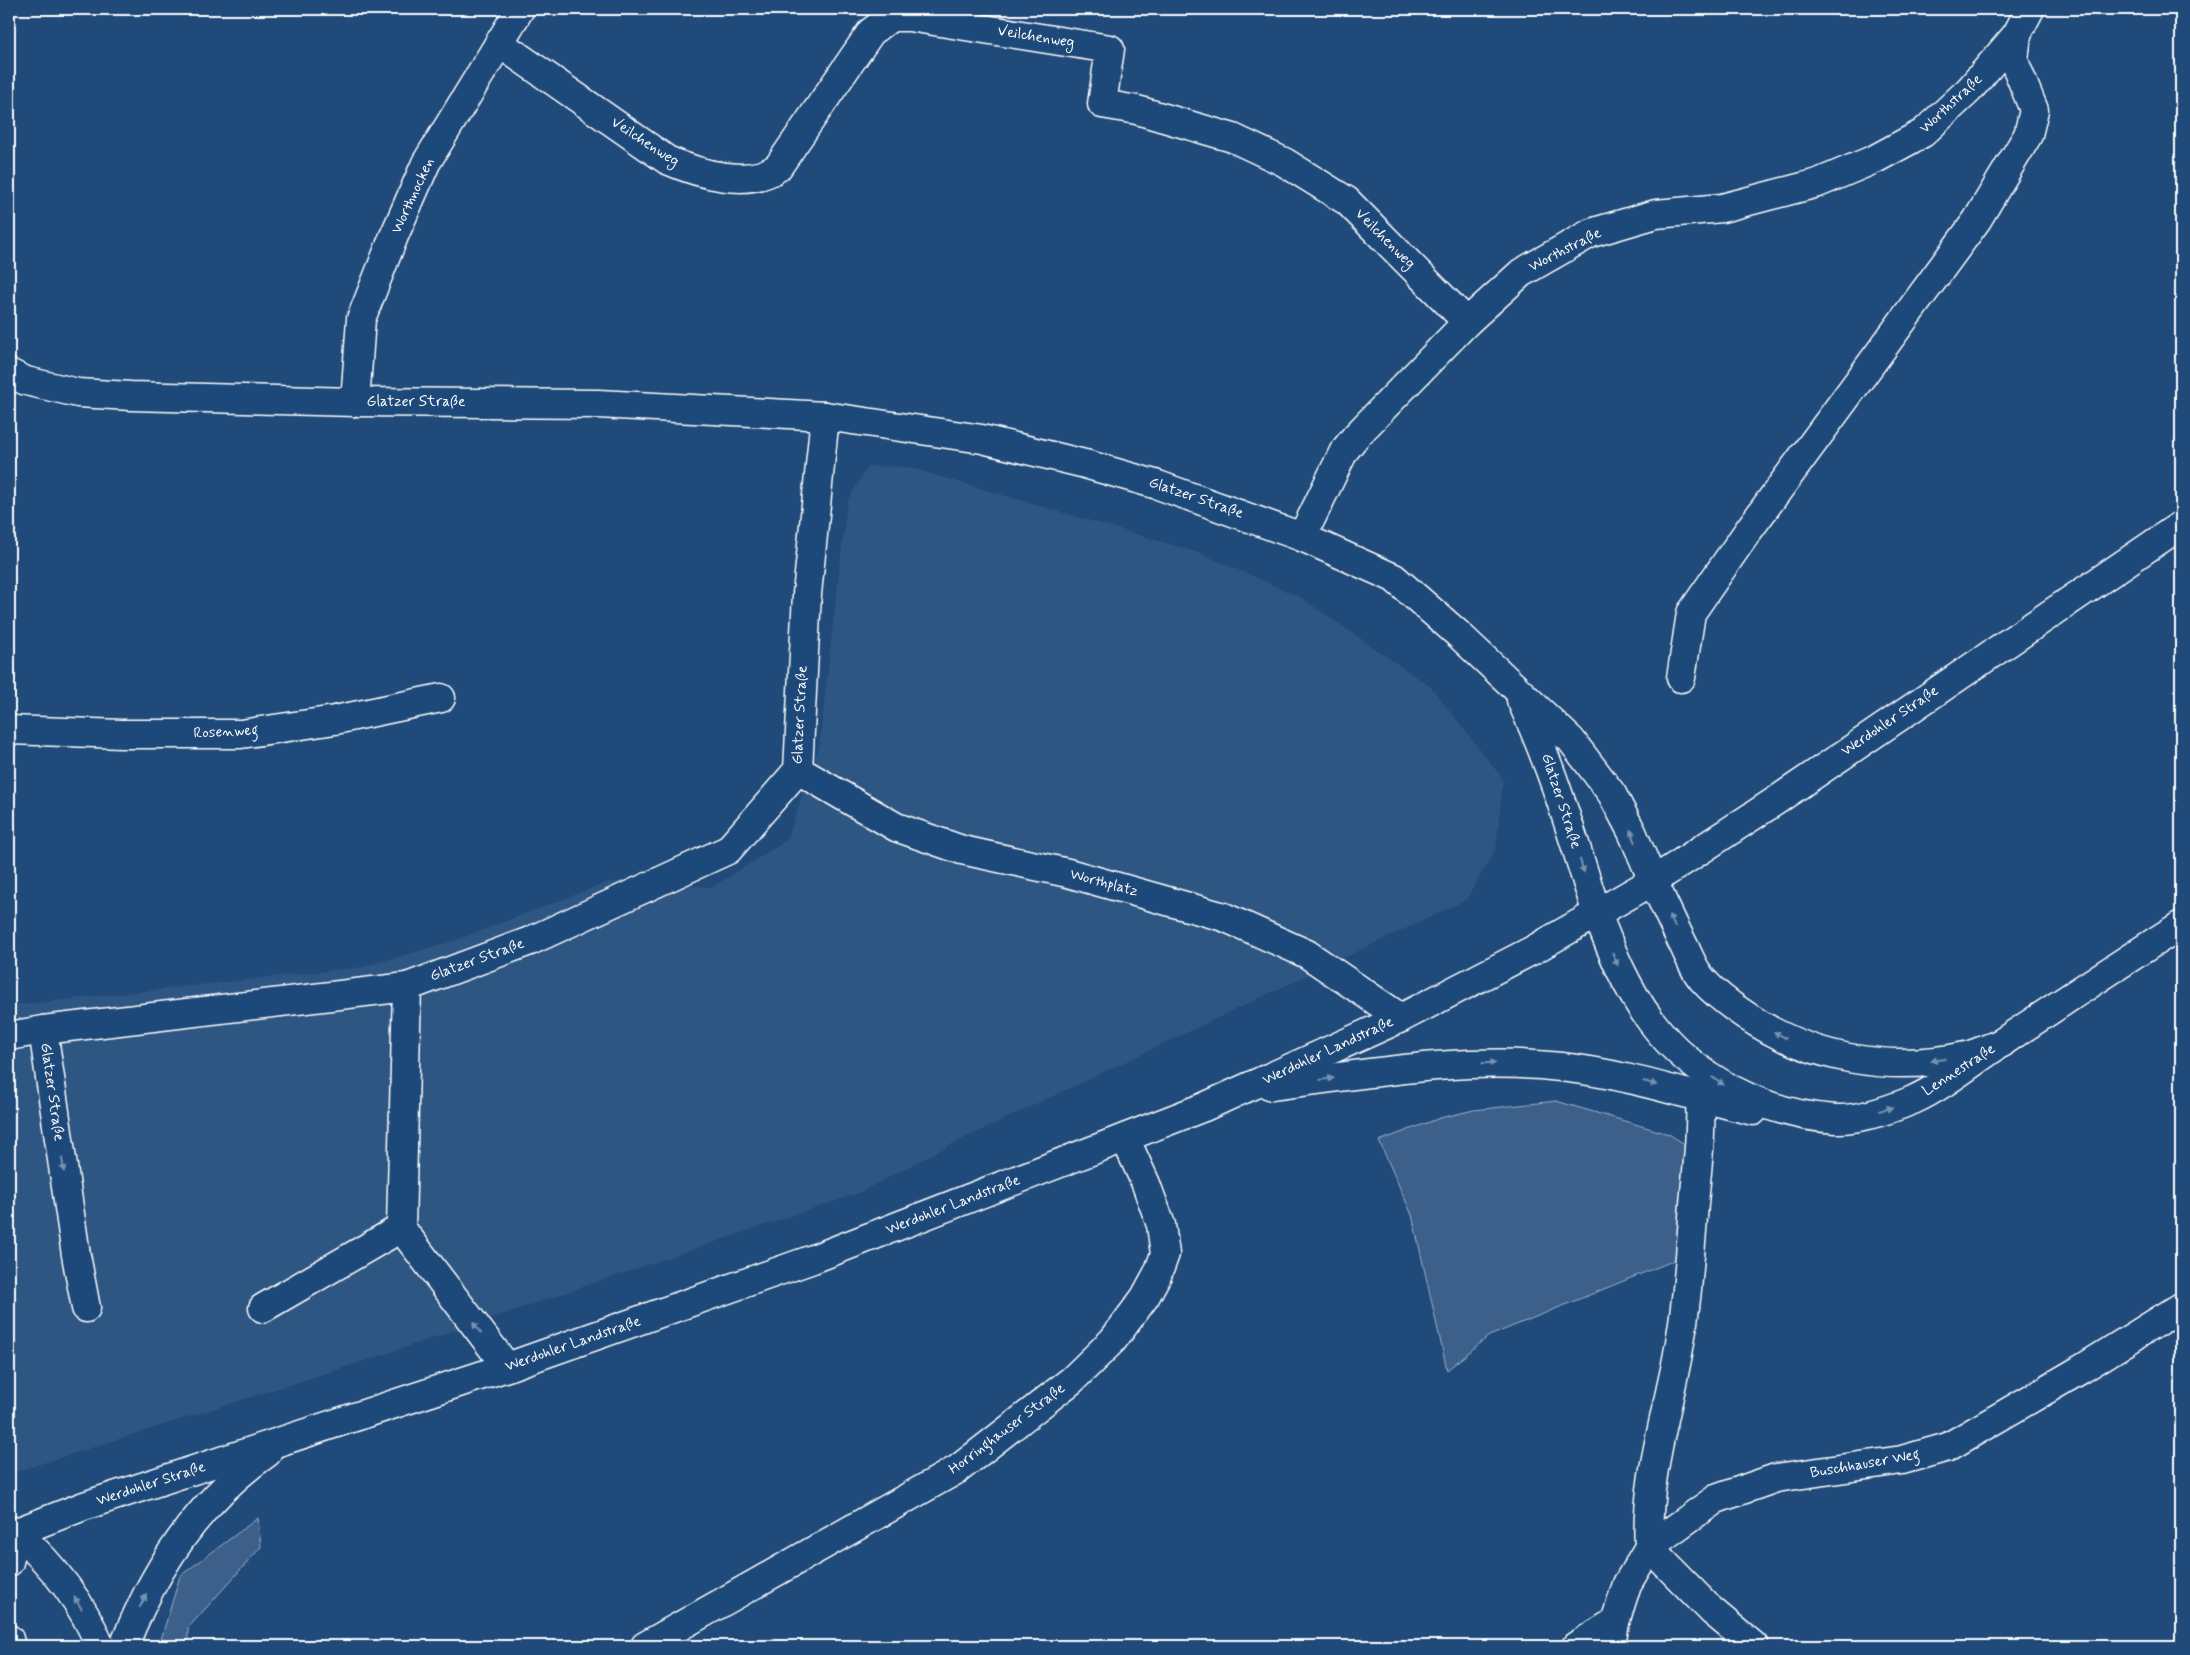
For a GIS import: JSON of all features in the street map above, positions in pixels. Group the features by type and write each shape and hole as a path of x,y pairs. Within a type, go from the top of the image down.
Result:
{"street":[{"name":"Worthstraße","path":"1302,537 1344,451 1467,322 1521,273 1591,233 1656,214 1722,208 1789,191 1818,183 1875,159 1923,132 1969,90 2017,34 2030,9"},
{"name":"Worthnocken","path":"355,402 360,319 426,163 499,43 514,11"},
{"name":"Veilchenweg","path":"499,43 668,160 690,170 711,175 739,177 764,174 778,167 871,32 891,17 909,17 1110,49 1102,104 1137,110 1233,138 1284,162 1347,201 1467,322"},
{"name":"Worthstraße","path":"1681,678 1691,613 1748,531 1977,220 2028,135 2034,110 2014,61 2017,34"},
{"name":"Glatzer Straße","path":"9,373 26,381 78,392 355,402 598,404 825,416 930,430 1042,453 1158,484 1302,537 1394,578 1458,633 1517,692 1572,740 1612,794 1632,832 1653,881"},
{"name":"Glatzer Straße","path":"86,1308 76,1255 43,1030 407,986 530,940 728,850 798,770 807,594 825,416"},
{"name":"Werdohler Straße","path":"1597,914 1653,881 1766,807 2181,524"},
{"name":"Glatzer Straße","path":"1517,692 1540,740 1556,784 1597,914"},
{"name":"Rosenweg","path":"9,730 122,734 241,734 335,720 440,698"},
{"name":"Worthplatz","path":"798,770 896,827 962,850 1068,873 1224,917 1307,954 1401,1018"},
{"name":"Lennestraße","path":"1653,881 1701,979 1727,1002 1756,1022 1787,1039 1819,1051 1856,1060 1893,1063 1931,1062 1968,1055 2002,1043"},
{"name":"Lennestraße","path":"1597,914 1622,976 1635,998 1652,1023 1673,1046 1696,1066 1722,1083 1774,1107 1802,1114 1838,1119 1887,1109 1935,1089 2181,925"},
{"name":"Werdohler Landstraße","path":"286,1439 507,1367 813,1259 1125,1138 1244,1090 1401,1018 1597,914"},
{"path":"407,986 401,1228 507,1367"},
{"path":"9,1036 43,1030"},
{"path":"1244,1090 1457,1063 1507,1063 1583,1070 1642,1081 1758,1112 1802,1118 1838,1119"},
{"path":"1700,1098 1702,1132 1691,1259 1678,1356 1650,1487 1647,1514 1649,1547 1712,1610 1754,1646"},
{"name":"Horringhauser Straße","path":"645,1646 958,1469 1072,1380 1113,1340 1145,1297 1158,1273 1165,1254 1162,1225 1125,1138"},
{"path":"263,1308 401,1228"},
{"name":"Buschhauser Weg","path":"1576,1646 1613,1634 1627,1584 1649,1547 1716,1499 1776,1478 1902,1460 1948,1447 2080,1370 2181,1307"},
{"name":"Werdohler Straße","path":"13,1534 84,1506 286,1439"},
{"path":"124,1646 155,1576 188,1528 227,1486 255,1461 286,1439"},
{"path":"9,1562 13,1534 41,1554 62,1579 80,1606 100,1646"},
{"path":"9,1639 11,1646"}],"shaded area":[{"path":"868,466 908,467 1200,553 1300,597 1431,687 1503,779 1496,849 1466,900 946,1147 859,1193 374,1358 9,1474 9,1004 27,1004 362,967 454,941 608,882 712,887 787,840 819,747 847,502"},
{"path":"1556,1101 1669,1134 1686,1145 1680,1258 1489,1336 1447,1370 1412,1215 1379,1141 1440,1118 1474,1110"},
{"path":"258,1518 261,1547 188,1628 188,1646 159,1646 180,1576"}]}
